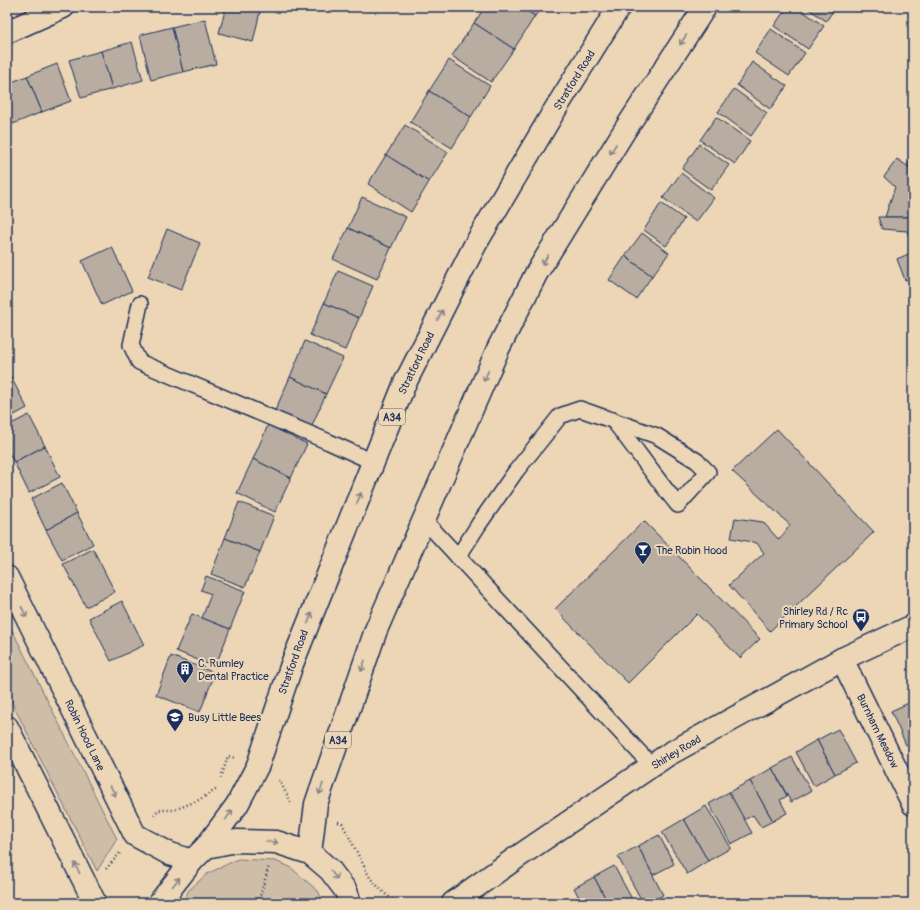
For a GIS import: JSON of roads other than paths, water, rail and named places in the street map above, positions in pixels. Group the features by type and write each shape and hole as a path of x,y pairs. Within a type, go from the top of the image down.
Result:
{"main road":[{"path":"7,32 63,7"},
{"name":"Stratford Road","path":"159,903 237,805 258,765 292,664 405,383 475,245 553,113 619,7"},
{"name":"A34","path":"310,853 316,804 376,630 498,349 536,274 623,133 705,7"},
{"name":"Robin Hood Lane","path":"7,577 135,835 170,854 199,854"},
{"name":"Shirley Road","path":"453,903 670,754 842,659 913,626"},
{"name":"Burnham Meadow","path":"842,659 913,804"},
{"path":"7,727 95,903"},
{"path":"199,854 236,841 276,842 310,853 330,870 346,891 350,903"}],"lane":[{"path":"140,304 131,345 139,362 373,462"},
{"path":"458,557 516,471 560,416 580,409 612,420 657,436 697,461 708,472 678,505 657,480 635,448 612,420"},
{"path":"424,520 652,766"}],"place":[{"name":"The Robin Hood","path":"643,565"},
{"name":"Shirley Rd / Rc Primary School","path":"861,632"},
{"name":"C. Rumley Dental Practice","path":"185,684"},
{"name":"Busy Little Bees","path":"175,732"}]}
